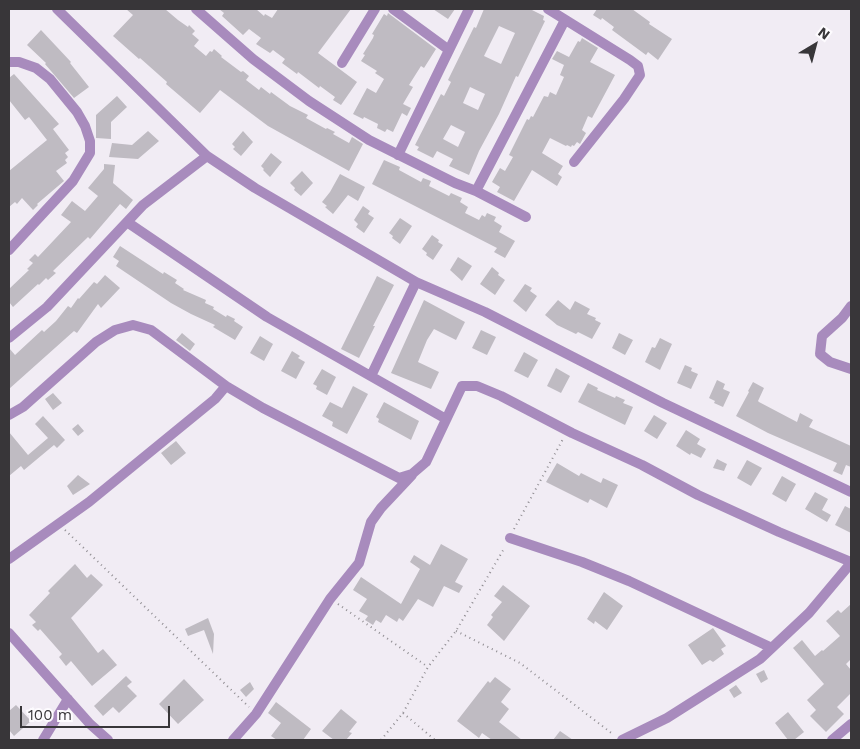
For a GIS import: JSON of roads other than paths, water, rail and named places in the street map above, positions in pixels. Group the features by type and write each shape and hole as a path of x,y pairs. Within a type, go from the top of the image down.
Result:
{"street":[{"path":"57,9 207,156 255,188 416,282 485,312 663,403 851,492"},
{"path":"196,9 253,59 309,101 369,140 526,217"},
{"path":"342,63 375,9"},
{"path":"393,9 449,50"},
{"path":"398,155 469,9"},
{"path":"548,9 630,60 638,66 640,75 624,99 574,162"},
{"path":"476,191 565,20"},
{"path":"9,62 19,62 36,68 50,79 77,112 90,140 90,153 74,180 11,244"},
{"path":"9,338 47,307 143,205 207,156"},
{"path":"126,222 266,318 446,419"},
{"path":"371,376 416,282"},
{"path":"851,306 842,318 822,336 820,354 830,362 851,370"},
{"path":"9,415 22,407 96,342 115,330 133,325 150,330 226,386 263,408 399,478 412,474"},
{"path":"9,559 89,502 215,400 226,386"},
{"path":"233,740 256,714 330,598 359,563 371,522 412,474 426,462 462,386 477,386 501,396 567,431 642,465 725,507 851,563 809,613 760,659 667,718 618,737"},
{"path":"510,538 582,562 772,648"},
{"path":"9,633 90,724 108,740"},
{"path":"43,740 68,700"},
{"path":"832,740 851,724"}]}
